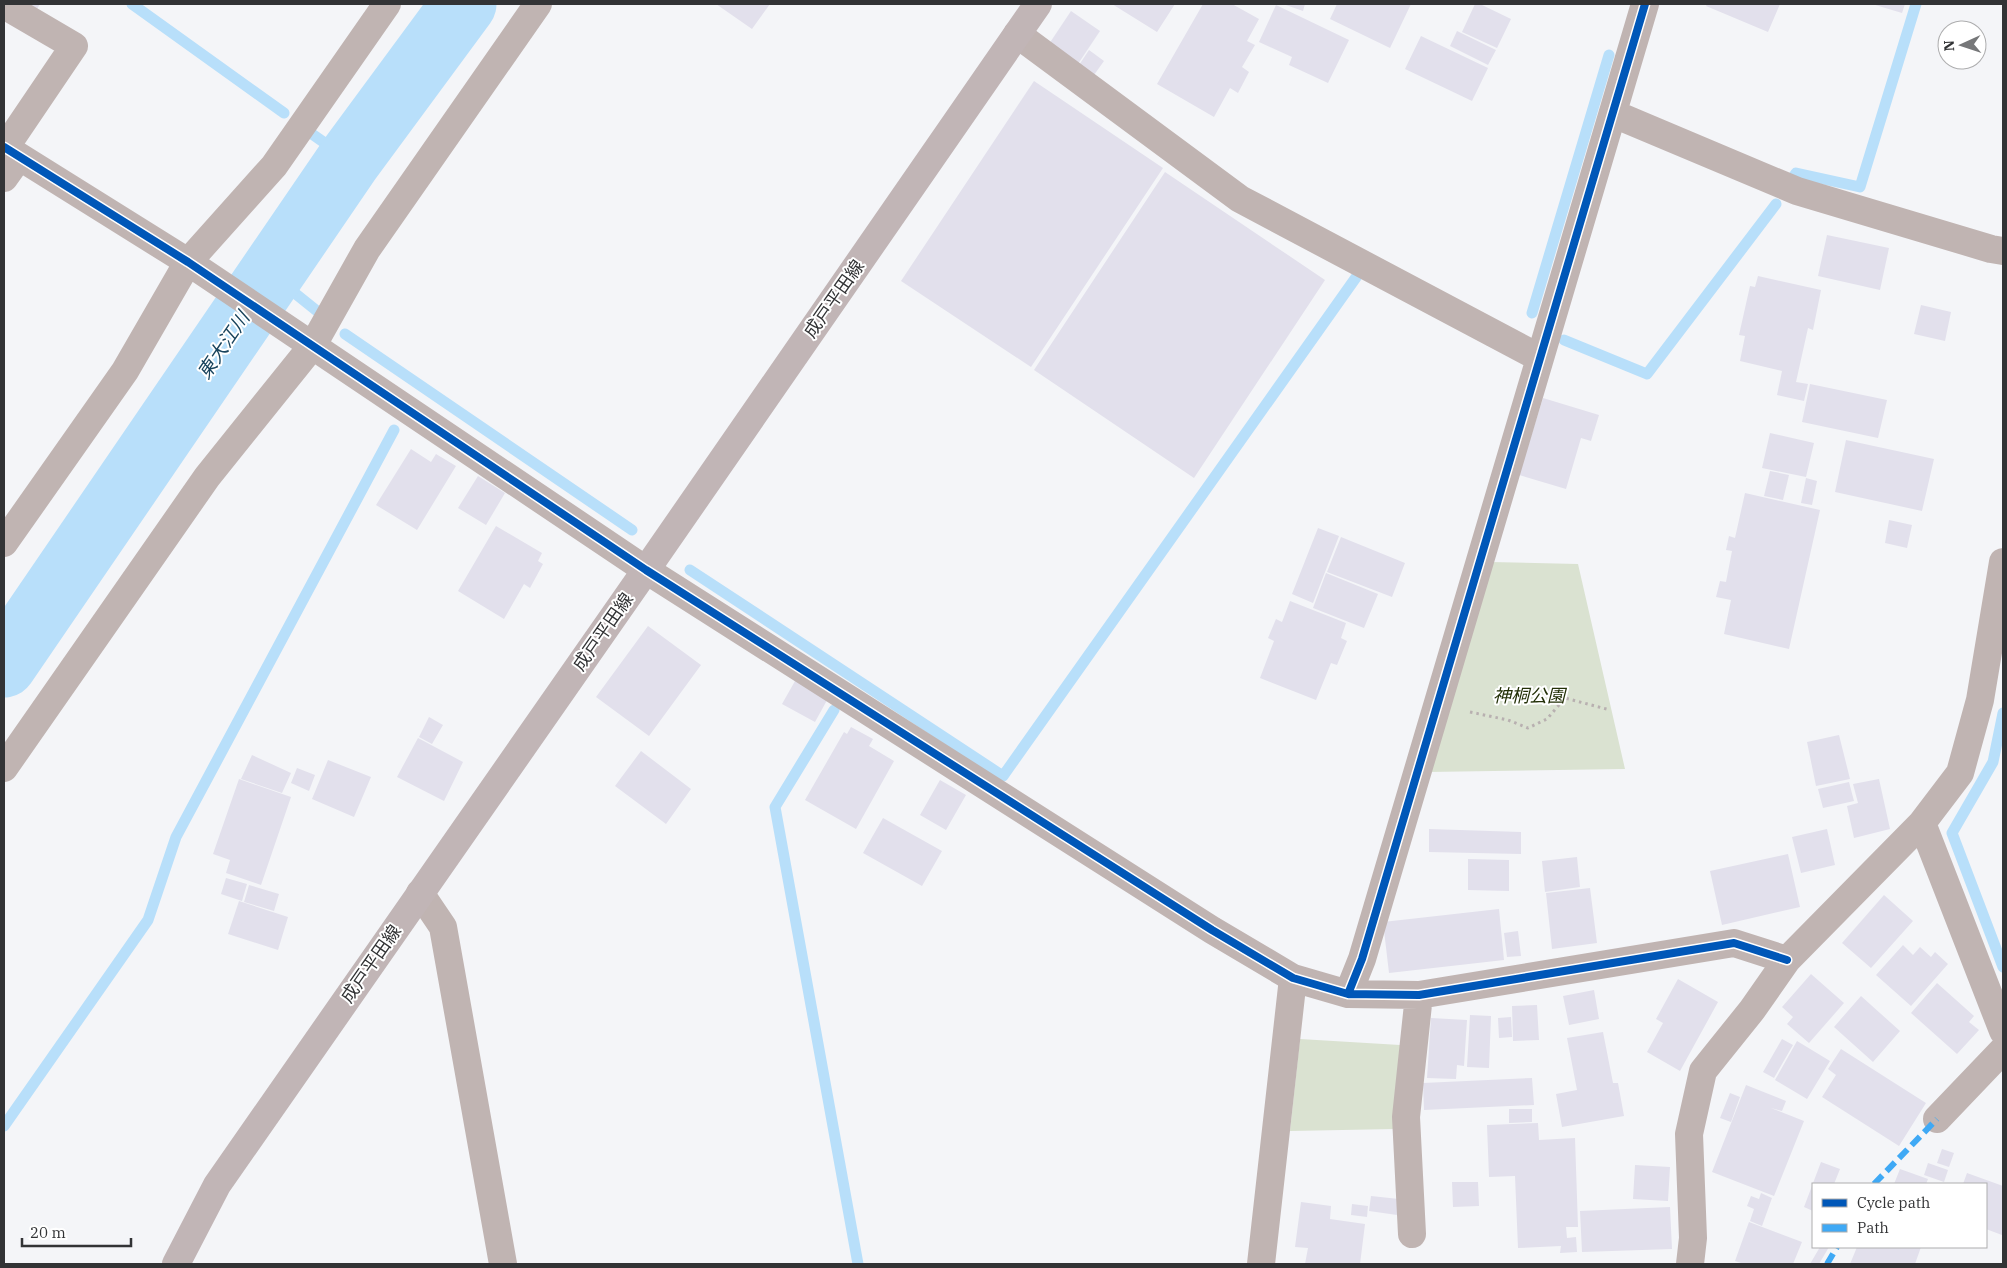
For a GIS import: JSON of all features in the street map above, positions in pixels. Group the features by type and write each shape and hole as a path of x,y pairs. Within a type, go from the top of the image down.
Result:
{"main road":[{"name":"成戸平田線","path":"176,1264 217,1185 1038,4"}],"street":[{"path":"4,543 196,268 274,166 386,4"},
{"path":"4,768 207,478 302,338 367,249 538,4"},
{"path":"1348,994 1362,958 1614,114 1645,4"},
{"path":"4,5 74,46 8,158 196,268 646,570 1212,930 1293,978 1348,994 1419,995 1734,944 1787,960"},
{"path":"1017,34 1240,199 1540,358"},
{"path":"1614,114 1797,191 1991,249 2003,250"},
{"path":"1690,1264 1693,1238 1689,1134 1703,1071 1752,1010 1787,960 1922,823 1960,773 1980,700 2003,562"},
{"path":"1922,823 2003,1031"},
{"path":"420,893 443,927 503,1264"},
{"path":"1261,1264 1293,978"},
{"path":"1412,1234 1406,1117 1419,995"},
{"path":"1937,1119 2003,1050"}],"path":[{"path":"1437,706 1508,720 1528,728 1547,719 1565,698 1610,710"}],"green space":[{"name":"神桐公園","path":"1491,562 1578,564 1625,769 1428,772"},
{"path":"1300,1039 1400,1045 1395,1129 1290,1131"}],"building":[{"path":"28,4 40,4 37,9"},
{"path":"716,4 770,4 752,29"},
{"path":"1112,4 1175,4 1157,32"},
{"path":"1203,4 1232,4 1259,19 1247,41 1255,45 1242,67 1249,72 1238,93 1230,88 1214,117 1157,84"},
{"path":"1283,4 1305,4 1303,11"},
{"path":"1337,4 1411,4 1390,48 1330,19"},
{"path":"1475,4 1480,4 1511,19 1497,48 1462,32"},
{"path":"1707,4 1780,4 1768,32 1706,6"},
{"path":"1872,4 1905,4 1902,13"},
{"path":"1276,5 1349,40 1328,83 1289,65 1292,57 1259,42"},
{"path":"1071,11 1100,31 1078,64 1049,44"},
{"path":"1457,31 1496,50 1488,65 1450,46"},
{"path":"1421,36 1488,68 1472,101 1405,69"},
{"path":"1089,50 1104,61 1094,75 1079,65"},
{"path":"1034,81 1163,168 1031,367 901,281"},
{"path":"1165,172 1325,280 1194,478 1034,370"},
{"path":"1827,235 1889,248 1880,290 1818,276"},
{"path":"1758,276 1821,290 1813,330 1808,328 1796,382 1808,384 1804,401 1777,395 1782,371 1740,361 1745,336 1739,335 1750,286 1755,287"},
{"path":"1921,305 1951,312 1945,341 1914,334"},
{"path":"1810,384 1887,400 1878,438 1802,422"},
{"path":"1543,398 1599,415 1591,441 1581,438 1566,489 1519,475"},
{"path":"1770,433 1814,443 1806,477 1762,468"},
{"path":"1846,440 1934,459 1922,511 1835,492"},
{"path":"411,449 431,462 436,454 456,466 417,530 376,505"},
{"path":"1770,471 1789,475 1783,500 1764,496"},
{"path":"478,476 505,493 486,525 458,508"},
{"path":"1806,478 1817,481 1812,505 1801,503"},
{"path":"1745,493 1820,510 1789,649 1724,634 1731,600 1716,597 1720,581 1726,582 1732,551 1726,550 1729,536 1735,538"},
{"path":"1889,520 1912,525 1907,548 1885,543"},
{"path":"496,526 542,553 538,561 543,564 530,588 524,584 504,619 458,591"},
{"path":"1318,528 1339,536 1313,603 1292,594"},
{"path":"1341,537 1405,563 1392,597 1327,572"},
{"path":"1326,573 1378,594 1364,628 1313,608"},
{"path":"1290,601 1346,623 1341,638 1347,641 1337,665 1331,663 1316,700 1260,678 1274,641 1268,638 1276,619 1282,622"},
{"path":"648,626 701,665 649,736 596,697"},
{"path":"799,674 831,693 815,722 782,704"},
{"path":"429,717 443,725 432,744 419,737"},
{"path":"851,727 873,739 869,746 894,761 856,829 805,800 844,732 847,734"},
{"path":"1839,735 1850,779 1816,786 1807,742"},
{"path":"418,738 463,762 444,801 397,777"},
{"path":"641,751 691,789 666,824 615,786"},
{"path":"252,755 291,773 282,793 241,779"},
{"path":"328,760 371,777 354,817 312,799"},
{"path":"297,768 315,775 309,791 291,783"},
{"path":"239,779 291,797 261,885 226,873 230,860 213,854"},
{"path":"1879,779 1890,829 1854,838 1847,806 1858,803 1853,784"},
{"path":"940,780 966,795 946,830 920,815"},
{"path":"1849,782 1854,801 1823,808 1818,789"},
{"path":"883,818 942,851 922,886 863,853"},
{"path":"1429,829 1521,832 1521,854 1429,852"},
{"path":"1827,829 1835,865 1801,873 1792,837"},
{"path":"1788,854 1800,907 1722,925 1710,871"},
{"path":"1577,857 1580,887 1545,892 1542,861"},
{"path":"1468,859 1509,860 1509,891 1468,890"},
{"path":"226,878 247,884 242,901 221,894"},
{"path":"249,885 279,894 274,911 244,902"},
{"path":"1590,888 1597,943 1552,949 1546,893"},
{"path":"1884,895 1913,921 1871,968 1842,943"},
{"path":"239,901 288,917 278,950 228,934"},
{"path":"1499,909 1504,960 1389,973 1383,922"},
{"path":"1518,931 1521,956 1507,957 1504,933"},
{"path":"1903,945 1913,955 1920,947 1931,957 1935,952 1948,964 1911,1006 1876,975"},
{"path":"1811,974 1844,1003 1809,1043 1787,1024 1793,1017 1782,1007"},
{"path":"1678,979 1718,1002 1680,1071 1647,1052 1663,1023 1656,1019"},
{"path":"1937,983 1974,1016 1969,1022 1979,1030 1957,1054 1911,1013"},
{"path":"1594,990 1599,1019 1569,1025 1563,996"},
{"path":"1861,996 1900,1031 1873,1062 1834,1027"},
{"path":"1537,1005 1539,1040 1513,1041 1512,1006"},
{"path":"1470,1015 1491,1016 1489,1068 1467,1067"},
{"path":"1511,1017 1512,1037 1499,1038 1498,1018"},
{"path":"1431,1018 1467,1020 1464,1066 1457,1065 1456,1079 1427,1078"},
{"path":"1603,1032 1613,1083 1618,1083 1624,1116 1562,1127 1556,1094 1577,1090 1567,1038"},
{"path":"1782,1039 1793,1045 1774,1078 1763,1072"},
{"path":"1797,1041 1830,1061 1807,1099 1775,1080"},
{"path":"1841,1049 1926,1103 1899,1146 1822,1097 1836,1075 1828,1069"},
{"path":"1532,1078 1534,1105 1424,1110 1423,1083"},
{"path":"1746,1085 1786,1101 1782,1111 1771,1108 1804,1121 1774,1196 1712,1172"},
{"path":"1730,1093 1740,1097 1731,1122 1720,1118"},
{"path":"1509,1109 1532,1109 1532,1122 1509,1123"},
{"path":"1538,1123 1539,1140 1575,1138 1578,1227 1566,1227 1567,1238 1576,1237 1577,1252 1560,1253 1561,1246 1518,1248 1515,1176 1489,1177 1487,1125"},
{"path":"1942,1149 1954,1153 1949,1167 1937,1163"},
{"path":"1821,1162 1840,1169 1834,1183 1813,1183"},
{"path":"1928,1163 1948,1170 1944,1182 1924,1175"},
{"path":"1635,1165 1670,1167 1668,1201 1633,1199"},
{"path":"1900,1169 1928,1179 1926,1183 1894,1183"},
{"path":"1967,1173 2003,1186 2002,1235 1987,1229 1987,1183 1963,1183"},
{"path":"1452,1182 1478,1182 1479,1206 1453,1207"},
{"path":"1812,1186 1812,1211 1804,1207"},
{"path":"1761,1193 1772,1198 1762,1226 1750,1221 1754,1209 1747,1206 1751,1196 1759,1199"},
{"path":"1371,1196 1399,1199 1397,1215 1369,1211"},
{"path":"1301,1202 1331,1206 1330,1219 1365,1224 1360,1264 1305,1264 1308,1248 1295,1247"},
{"path":"1352,1204 1368,1206 1367,1217 1351,1215"},
{"path":"1670,1207 1672,1249 1582,1252 1580,1211"},
{"path":"1749,1222 1802,1242 1793,1264 1744,1264 1735,1261"},
{"path":"1819,1248 1828,1248 1819,1264 1810,1264"},
{"path":"1857,1248 1921,1248 1915,1264 1850,1264"}],"waterway":[{"path":"132,4 284,113"},
{"name":"東大江川","path":"4,665 349,160 464,4"},
{"path":"1792,179 1796,173 1860,187 1916,4"},
{"path":"1532,313 1609,55"},
{"path":"312,134 349,160"},
{"path":"1564,340 1647,374 1776,204"},
{"path":"271,274 317,311"},
{"path":"690,570 1003,776 1357,276"},
{"path":"345,334 632,530"},
{"path":"4,1126 148,920 176,837 394,430"},
{"path":"834,710 775,807 858,1264"},
{"path":"2003,713 1993,762 1952,833 2003,967"}],"marked path":[{"path":"1875,1183 1937,1119"},
{"path":"1827,1264 1836,1248"}],"cycle path":[{"path":"1348,994 1362,959 1645,4"},
{"path":"4,147 188,262 646,570 1212,930 1293,978 1348,994 1419,995 1734,943 1787,960"}]}
